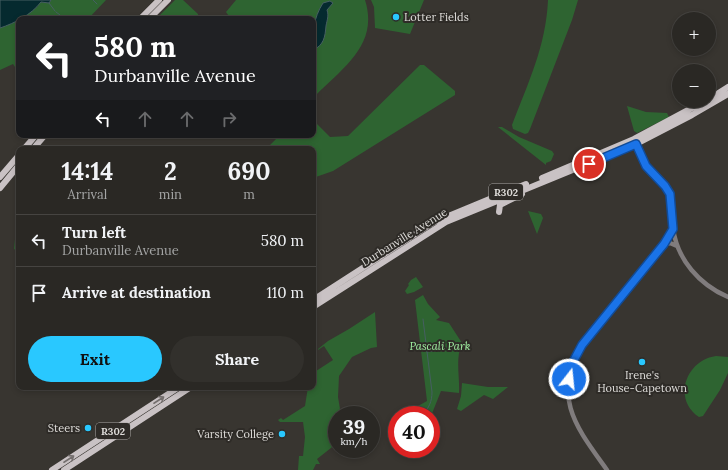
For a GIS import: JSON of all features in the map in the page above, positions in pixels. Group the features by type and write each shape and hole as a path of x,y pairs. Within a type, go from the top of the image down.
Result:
{"main road":[{"path":"143,16 159,0"},
{"path":"152,16 168,0"},
{"path":"716,95 728,88"},
{"name":"Durbanville Avenue","path":"316,298 434,222 680,122 728,94"},
{"name":"Durbanville Avenue","path":"316,305 446,222 589,164 635,141 693,108"},
{"path":"27,146 33,138"},
{"path":"36,146 42,138"},
{"path":"0,177 16,158"},
{"path":"0,188 16,169"},
{"path":"499,212 500,205 546,181"},
{"name":"R302","path":"52,470 175,390"},
{"name":"R302","path":"64,470 186,390"}],"street":[{"path":"635,141 646,166 669,192 674,235 677,246 685,262 699,278 714,290 728,297"},
{"path":"607,470 574,420 570,408 568,393 570,372 574,360 582,345 663,244 673,229"},
{"path":"663,244 674,235"},
{"path":"663,244 670,243 677,246"}],"green space":[{"path":"51,0 106,0 91,16 24,16 36,8 41,2 49,3"},
{"path":"175,0 183,0 198,14 198,16 159,16"},
{"path":"236,0 365,0 368,16 367,29 363,42 356,54 348,64 316,95 316,16 229,16 226,12"},
{"name":"Lotter Fields","path":"371,0 424,0 410,34 375,28 374,7"},
{"path":"548,0 578,0 572,20 530,129 528,133 525,134 513,129 512,125 540,49 547,17"},
{"path":"16,21 16,66 13,64 0,70 0,28"},
{"path":"420,65 424,65 455,91 455,95 333,171 316,177 316,146 269,146 277,138 316,138 316,123 330,137 348,136"},
{"path":"627,106 646,112 667,113 669,117 637,133 634,131"},
{"path":"498,127 502,127 519,137 552,151 554,154 551,161 546,163 546,165"},
{"path":"528,211 541,214 543,218 537,234"},
{"path":"16,229 16,250 14,249"},
{"path":"416,277 423,287 407,294 405,291 409,285 408,284"},
{"name":"Pascali Park","path":"423,295 428,304 440,317 436,320 449,323 462,343 458,361 459,393 441,391 435,406 418,406 427,401 415,300"},
{"path":"375,312 377,347 371,348 352,357 339,376 338,397 340,406 328,406 328,450 317,459 320,464 316,464 313,470 298,470 299,456 303,456 305,437 303,422 280,422 278,420 281,418 283,420 305,406 308,390 316,390 316,371 333,360 324,346 318,350 328,341"},
{"path":"716,356 728,357 728,373 720,390 703,416 699,417 691,409 686,400 686,381 690,372 697,365 706,359"},
{"path":"462,383 488,387 508,387 493,399 484,395 461,411 457,409 461,396"}],"water":[{"path":"0,0 51,0 49,3 41,2 25,16 16,16 16,21 0,28"},
{"path":"330,1 333,3 327,10 328,16 322,43 316,48 316,17 323,3"}],"waterway":[{"path":"93,0 97,4"},
{"path":"49,3 55,11"},
{"path":"56,12 60,15"},
{"path":"423,319 432,392 429,406"},
{"path":"427,352 446,349"}],"place":[{"name":"Lotter Fields","path":"396,17"},
{"name":"Irene's House-Capetown","path":"642,362"},
{"name":"Steers","path":"88,428"},
{"name":"Varsity College","path":"282,434"}],"route":[{"path":"569,379 574,360 582,345 664,244 673,229 669,192 646,166 636,144 589,164"}]}
